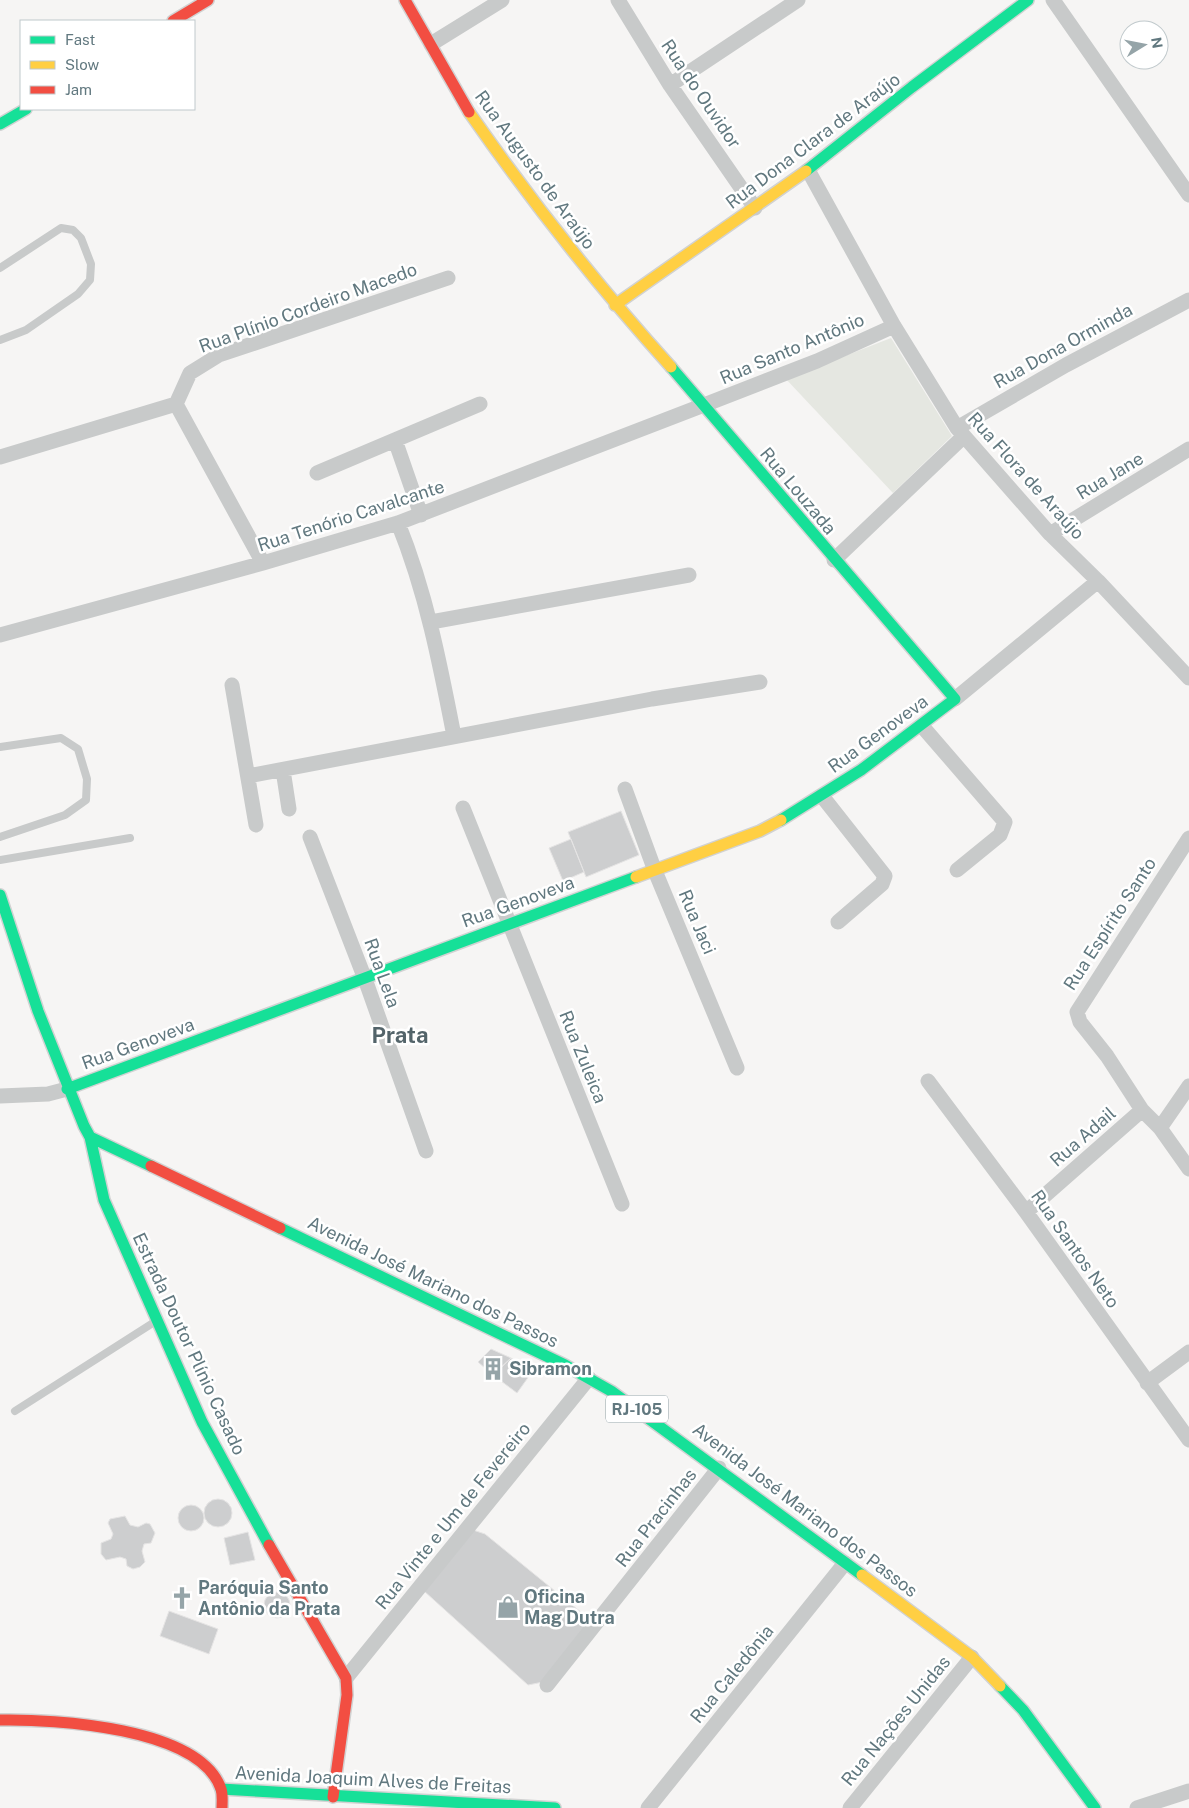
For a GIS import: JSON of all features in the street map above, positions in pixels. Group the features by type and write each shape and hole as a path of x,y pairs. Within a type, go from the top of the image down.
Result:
{"street":[{"path":"174,20 194,4 208,0"},
{"name":"Rua Augusto de Araújo","path":"405,0 463,104 505,164 615,305"},
{"path":"431,44 502,0"},
{"name":"Rua do Ouvidor","path":"618,0 670,85 755,208"},
{"path":"670,85 798,0"},
{"name":"Rua Dona Clara de Araújo","path":"615,305 808,170 912,87 1028,0"},
{"path":"1053,0 1189,195"},
{"path":"0,124 24,110"},
{"name":"Rua Flora de Araújo","path":"808,170 894,326 960,433 1050,534 1098,581 1189,678"},
{"name":"Rua Plínio Cordeiro Macedo","path":"176,404 190,373 212,359 448,278"},
{"name":"Rua Dona Orminda","path":"834,560 960,433 1066,365 1189,300"},
{"name":"Rua Louzada","path":"615,305 955,699"},
{"name":"Rua Santo Antônio","path":"704,406 817,361 894,326"},
{"path":"0,457 176,404 263,564"},
{"path":"317,473 480,404"},
{"name":"Rua Tenório Cavalcante","path":"0,635 263,564 398,523 704,406"},
{"path":"396,440 421,515"},
{"name":"Rua Jane","path":"1050,534 1189,449"},
{"path":"398,523 410,552 431,622 454,736"},
{"path":"431,622 689,575"},
{"path":"955,699 1098,581"},
{"path":"248,776 652,698 760,682"},
{"path":"232,685 256,825"},
{"name":"Rua Genoveva","path":"67,1089 760,831 822,796 922,726 955,699"},
{"path":"922,726 1005,822 1000,835 957,870"},
{"path":"283,770 289,809"},
{"name":"Rua Jaci","path":"625,789 656,871 737,1068"},
{"path":"822,796 885,876 882,884 838,922"},
{"name":"Rua Zuleica","path":"463,808 622,1204"},
{"name":"Rua Lela","path":"310,837 365,979 426,1151"},
{"name":"Rua Espírito Santo","path":"1142,1110 1107,1056 1080,1022 1077,1012 1189,838"},
{"name":"Estrada Doutor Plínio Casado","path":"1,899 47,1039 77,1115 90,1137 104,1200 156,1321 202,1422 237,1488 346,1678"},
{"name":"Rua Santos Neto","path":"928,1081 1026,1212 1189,1440"},
{"path":"1160,1128 1189,1086"},
{"path":"0,1096 48,1094 67,1089"},
{"path":"1142,1110 1160,1128 1189,1169"},
{"name":"Rua Adail","path":"1026,1212 1142,1110"},
{"name":"Avenida José Mariano dos Passos","path":"90,1137 589,1378 619,1396 720,1468 972,1657 1023,1710 1095,1808"},
{"path":"1147,1383 1189,1352"},
{"name":"Rua Vinte e Um de Fevereiro","path":"346,1678 589,1378"},
{"name":"Rua Pracinhas","path":"547,1685 720,1468"},
{"name":"Rua Caledônia","path":"648,1808 845,1563"},
{"name":"Rua Nações Unidas","path":"850,1808 972,1657"},
{"path":"333,1797 347,1695 346,1678"},
{"name":"Avenida Joaquim Alves de Freitas","path":"0,1720 38,1718 105,1728 157,1740 183,1751 201,1762 216,1779 221,1789 333,1797 555,1808"},
{"path":"221,1789 222,1808"},
{"path":"1137,1808 1189,1791"}],"lane":[{"path":"0,268 61,228 73,230 81,238 91,264 90,280 78,294 26,330 0,340"},
{"path":"0,747 61,738 78,749 87,779 86,800 65,815 0,837"},
{"path":"0,860 130,838"},
{"path":"15,1411 156,1321"}],"shaded area":[{"path":"891,338 952,436 893,493 786,379"}],"building":[{"path":"621,811 639,855 586,877 568,832"},
{"path":"571,839 584,872 563,881 549,848"},
{"name":"Sibramon","path":"491,1349 511,1358 493,1375 478,1362"},
{"path":"511,1358 532,1372 517,1393 493,1375"},
{"path":"218,1499 228,1503 232,1513 228,1523 218,1527 208,1523 204,1513 208,1503"},
{"path":"191,1505 201,1508 204,1518 201,1528 191,1531 181,1528 178,1518 181,1508"},
{"path":"125,1516 130,1525 138,1527 146,1523 150,1524 155,1533 151,1543 144,1544 142,1551 145,1562 140,1567 133,1569 127,1566 126,1559 120,1557 106,1560 101,1554 101,1543 111,1539 113,1534 108,1523 110,1519"},
{"name":"Oficina Mag Dutra","path":"473,1530 485,1534 593,1622 543,1682 528,1685 424,1591"},
{"path":"248,1532 255,1560 230,1565 224,1538"},
{"path":"277,1592 287,1595 290,1605 287,1615 277,1618 267,1615 264,1605 267,1595"},
{"path":"169,1611 218,1629 209,1654 160,1636"}],"traffic: fast":[{"path":"806,171 912,87 1028,0"},
{"path":"0,124 24,110"},
{"path":"671,367 955,699 861,770 781,820"},
{"path":"67,1089 636,877"},
{"path":"0,895 38,1011 90,1137 151,1166"},
{"path":"90,1137 104,1200 202,1422 269,1545"},
{"path":"280,1228 565,1365 611,1391 862,1575"},
{"path":"1000,1686 1023,1710 1095,1808"},
{"path":"221,1789 555,1808"}],"traffic: slow":[{"path":"469,112 516,178 566,242 617,306 671,367"},
{"path":"615,305 806,171"},
{"path":"636,877 760,831 781,820"},
{"path":"862,1575 972,1657 1000,1686"}],"traffic: jam":[{"path":"175,20 208,0"},
{"path":"405,0 469,112"},
{"path":"151,1166 280,1228"},
{"path":"269,1545 346,1678 347,1695 333,1797"},
{"path":"0,1720 88,1725 123,1731 156,1740 185,1752 208,1768 221,1789 222,1808"}],"place":[{"name":"Sibramon","path":"493,1369"},
{"name":"Paróquia Santo Antônio da Prata","path":"182,1598"},
{"name":"Oficina Mag Dutra","path":"508,1607"}],"district":[{"name":"Prata","path":"400,1035"}]}
